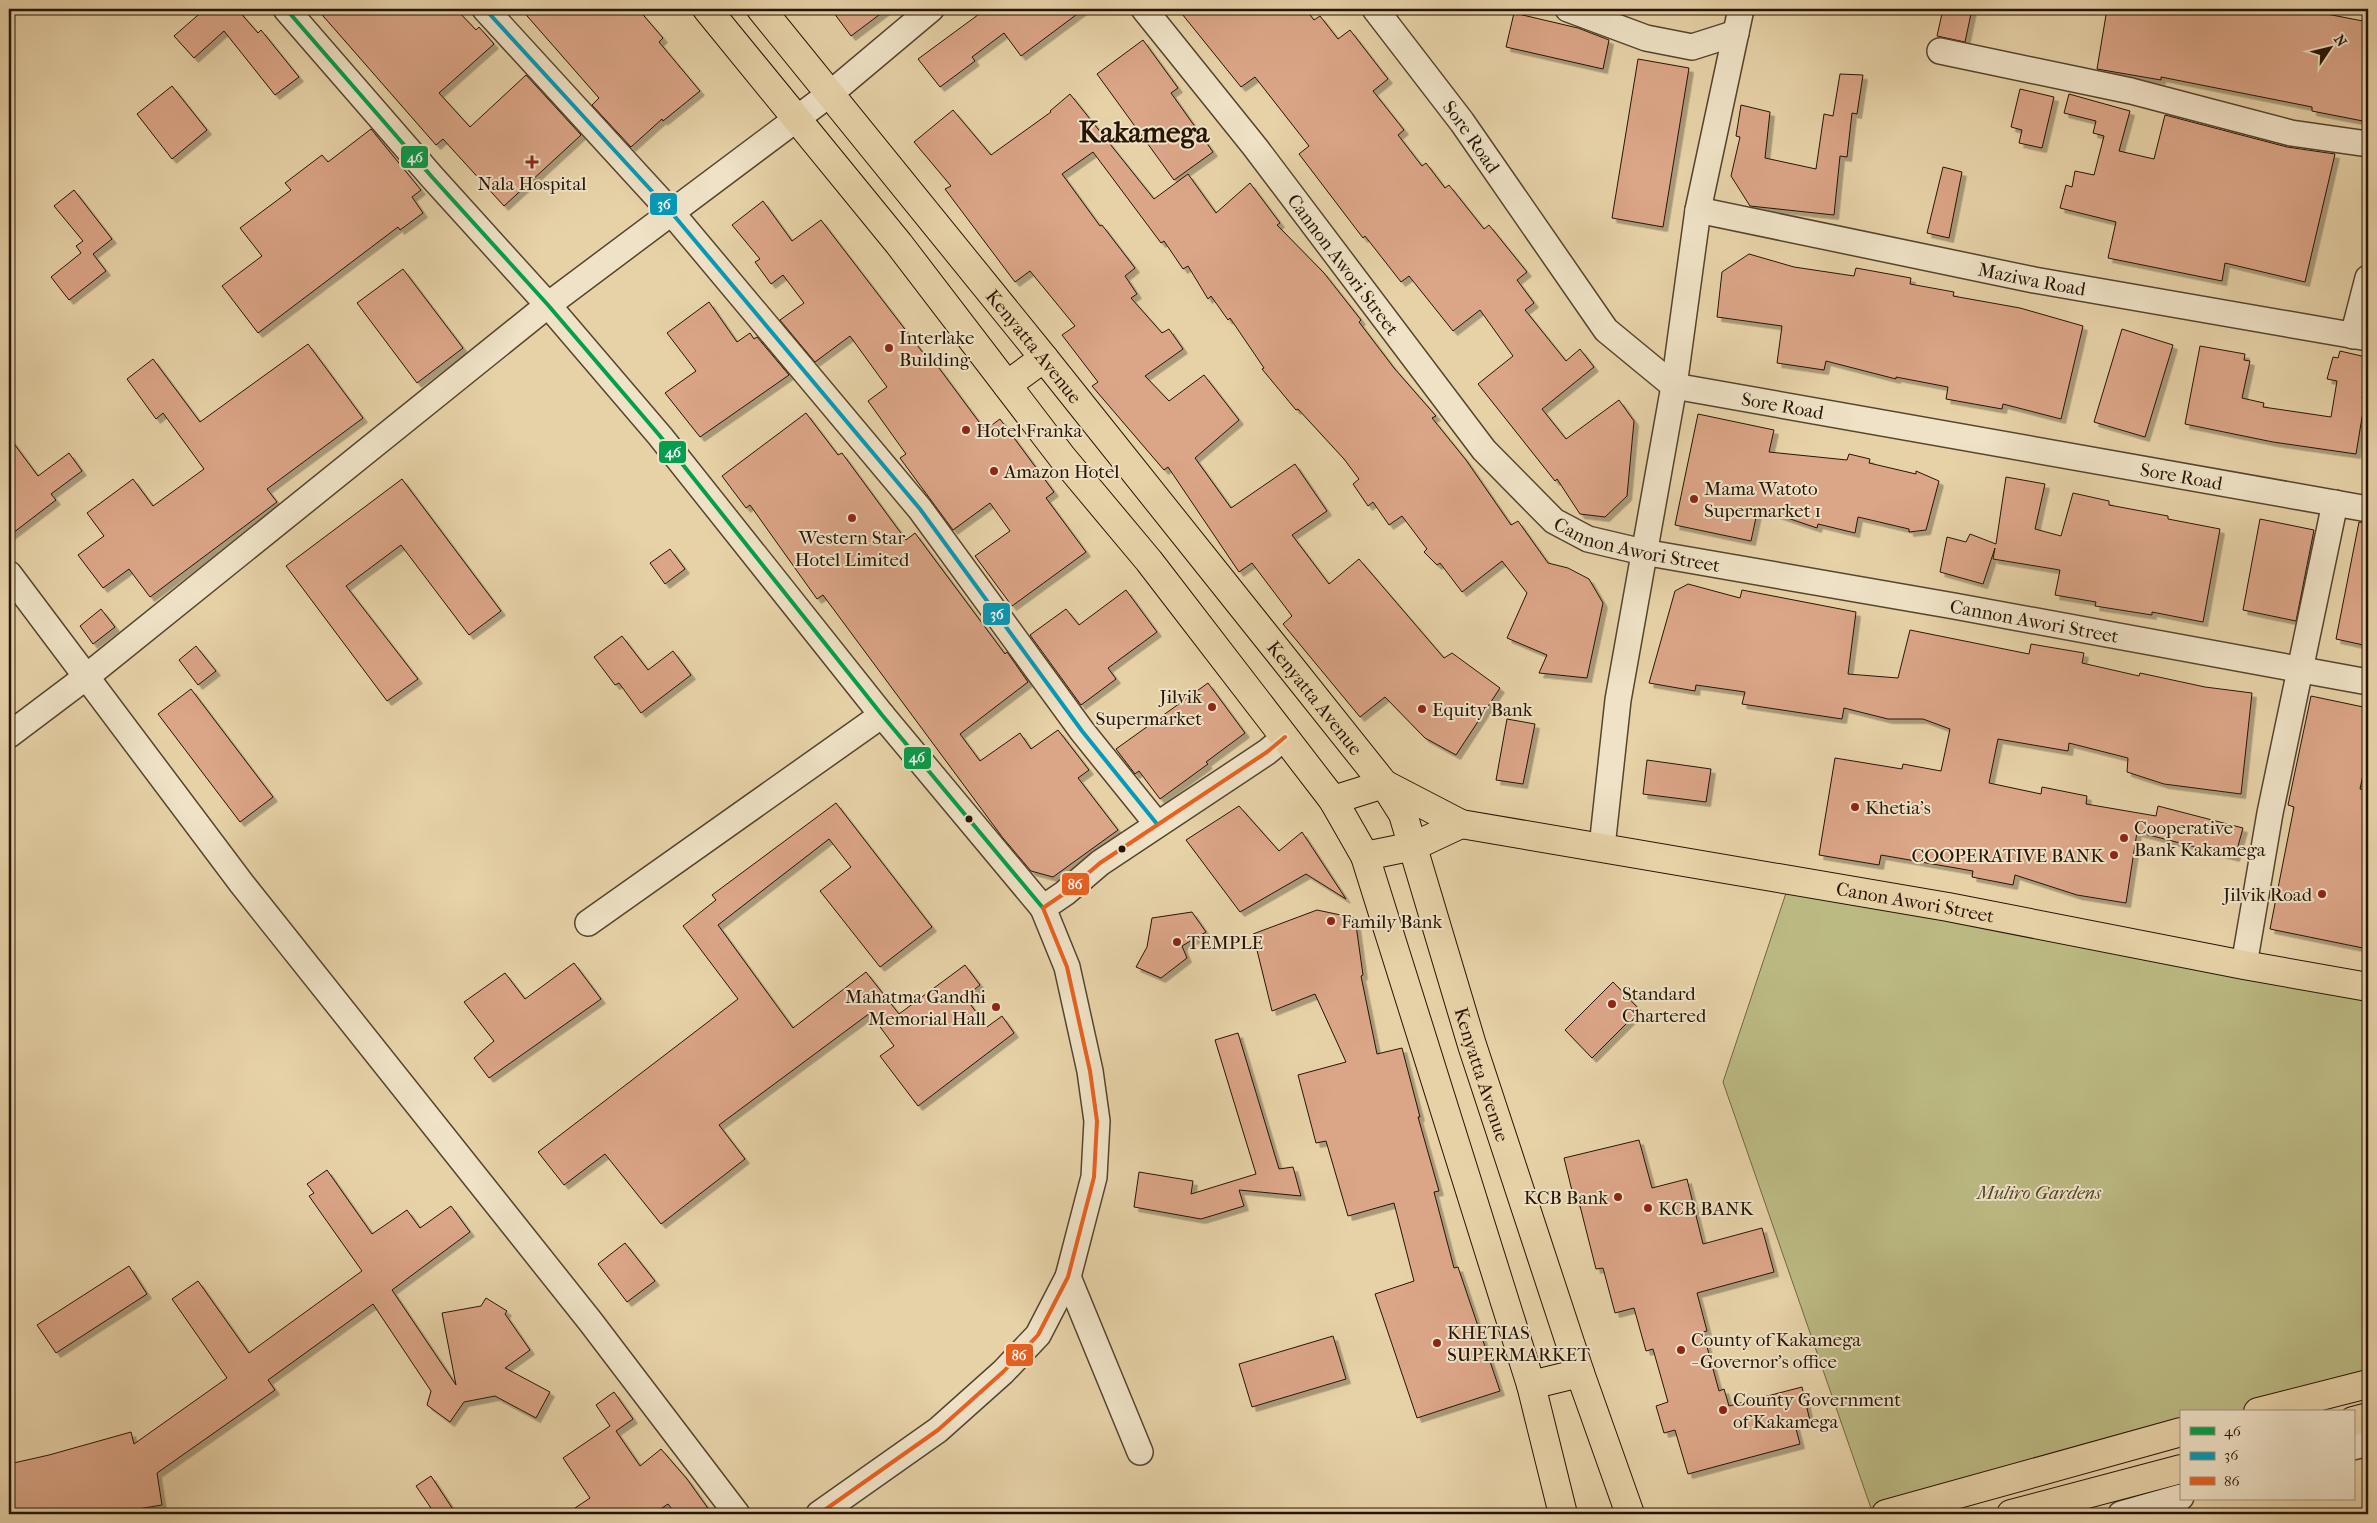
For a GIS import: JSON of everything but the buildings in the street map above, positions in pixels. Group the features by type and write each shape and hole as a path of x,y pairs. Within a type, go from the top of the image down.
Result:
{"main road":[{"path":"707,9 899,244 1062,457 1149,561 1333,800 1365,856 1532,1386 1563,1514"},
{"name":"Kenyatta Avenue","path":"761,9 831,93 1384,784 1403,814 1472,1045 1580,1373 1630,1514"},
{"path":"1007,385 1044,358"},
{"path":"1149,561 1184,535"},
{"path":"1333,800 1384,784"},
{"name":"Canon Awori Street","path":"1384,784 1461,824 1948,907 2244,965 2368,987"},
{"path":"1365,856 1414,846 1461,824"},
{"path":"1532,1386 1580,1373"},
{"path":"2266,1410 2368,1384"},
{"path":"2354,1421 2368,1417"},
{"path":"1886,1514 2180,1432"},
{"path":"2011,1514 2180,1469"}],"street":[{"path":"286,9 432,177 548,305 660,436 882,715 1043,908 1067,967 1090,1071 1097,1121 1094,1177 1068,1277 1038,1335 1004,1372 938,1430 819,1514"},
{"path":"485,9 671,212 920,510 1082,731 1157,824"},
{"path":"9,735 86,677 548,305 831,93 931,9"},
{"name":"Cannon Awori Street","path":"1144,9 1254,147 1484,450 1554,521 1588,539 1643,552 1954,606 2368,682"},
{"name":"Sore Road","path":"1375,9 1462,122 1606,330 1674,386 2368,509"},
{"path":"1568,9 1646,38 1692,47 1739,21"},
{"path":"1602,847 1618,700 1674,386 1698,210 1739,21"},
{"path":"1940,51 2131,91 2292,133 2368,144"},
{"name":"Maziwa Road","path":"1698,210 2034,280 2361,337"},
{"path":"2361,337 2368,278"},
{"path":"2244,965 2270,813 2302,670 2335,503"},
{"path":"9,574 242,884 590,1321 737,1514"},
{"path":"588,924 882,715"},
{"path":"1043,908 1065,893 1100,863 1267,752 1285,737"},
{"path":"1068,1277 1140,1452"},
{"path":"2354,1447 2368,1443"},
{"path":"2115,1514 2154,1476"},
{"path":"2135,1512 2180,1497"}],"green space":[{"name":"Muliro Gardens","path":"1791,878 2368,985 2368,1382 2266,1410 2180,1410 2180,1433 1873,1514 1723,1082"}],"transit line":[{"name":"46","path":"286,9 432,177 548,305 660,436 882,715 1043,908"},
{"name":"36","path":"485,9 671,212 920,509 1082,731 1157,824"},
{"name":"86","path":"819,1514 938,1430 1003,1372 1038,1335 1068,1277 1094,1177 1097,1121 1090,1071 1067,967 1043,908 1065,893 1100,863 1267,752 1285,737"}],"place":[{"name":"Nala Hospital","path":"532,162"},
{"name":"Interlake Building","path":"889,348"},
{"name":"Hotel Franka","path":"966,430"},
{"name":"Amazon Hotel","path":"994,471"},
{"name":"Mama Watoto Supermarket 1","path":"1694,499"},
{"name":"Western Star Hotel Limited","path":"852,518"},
{"name":"Jilvik Supermarket","path":"1212,707"},
{"name":"Equity Bank","path":"1422,709"},
{"name":"Khetia's","path":"1855,807"},
{"name":"Cooperative Bank Kakamega","path":"2124,838"},
{"name":"COOPERATIVE BANK","path":"2114,855"},
{"name":"Jilvik Road","path":"2322,894"},
{"name":"Family Bank","path":"1331,921"},
{"name":"TEMPLE","path":"1177,942"},
{"name":"Standard Chartered","path":"1612,1004"},
{"name":"Mahatma Gandhi Memorial Hall","path":"996,1007"},
{"name":"KCB Bank","path":"1618,1197"},
{"name":"KCB BANK","path":"1648,1208"},
{"name":"KHETIAS SUPERMARKET","path":"1437,1343"},
{"name":"County of Kakamega - Governor's office","path":"1681,1350"},
{"name":"County Government of Kakamega","path":"1723,1410"}],"district":[{"name":"Kakamega","path":"1144,132"}]}
